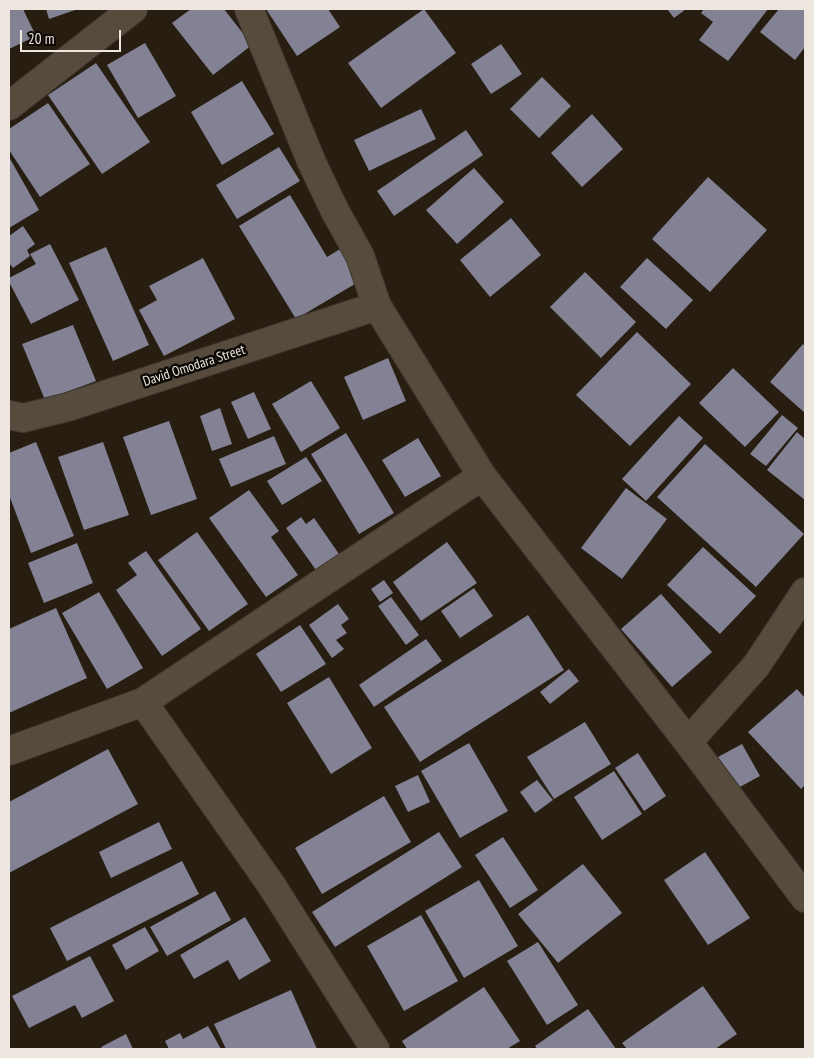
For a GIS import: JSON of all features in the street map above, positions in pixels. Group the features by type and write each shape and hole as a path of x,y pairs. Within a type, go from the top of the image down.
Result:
{"street":[{"path":"9,106 133,9"},
{"path":"249,9 312,163 335,212 360,256 377,306 482,476 688,742 805,898"},
{"name":"David Omodara Street","path":"9,415 23,418 68,407 377,306"},
{"path":"9,751 143,702 482,476"},
{"path":"688,742 756,666 805,592"},
{"path":"143,702 272,886 375,1049"}],"building":[{"path":"9,9 23,9 36,36 9,49"},
{"path":"46,9 78,9 49,19"},
{"path":"191,9 224,9 252,45 213,75 172,23"},
{"path":"266,9 328,9 340,27 297,56"},
{"path":"424,9 456,53 381,108 348,63"},
{"path":"667,9 686,9 674,18"},
{"path":"704,9 768,9 728,61 699,40 713,22 701,13"},
{"path":"779,9 805,9 805,47 795,60 760,32"},
{"path":"145,43 176,96 138,118 107,65"},
{"path":"501,44 522,74 491,94 471,64"},
{"path":"96,63 150,142 102,174 48,95"},
{"path":"542,77 571,106 539,138 510,109"},
{"path":"242,81 274,134 222,165 191,112"},
{"path":"48,103 90,164 40,197 9,150 9,129"},
{"path":"421,109 436,139 369,171 354,140"},
{"path":"592,114 623,149 582,187 551,153"},
{"path":"466,130 483,155 394,216 377,191"},
{"path":"279,147 300,181 237,219 216,185"},
{"path":"9,157 39,210 9,228"},
{"path":"474,168 504,202 457,244 426,210"},
{"path":"708,177 767,230 710,292 652,239"},
{"path":"290,195 327,257 345,246 365,278 296,319 239,226"},
{"path":"511,218 541,255 490,297 460,260"},
{"path":"23,226 35,244 27,250 30,256 13,268 9,263 9,236"},
{"path":"50,244 79,300 31,324 9,282 9,278 36,264 30,254"},
{"path":"106,247 149,345 113,361 69,263"},
{"path":"203,258 235,319 164,356 139,310 157,300 149,286"},
{"path":"647,258 693,300 666,329 620,287"},
{"path":"585,272 636,322 601,358 550,307"},
{"path":"73,325 96,381 45,400 22,344"},
{"path":"637,332 691,384 630,446 576,395"},
{"path":"803,344 805,347 805,413 770,382"},
{"path":"388,358 406,401 363,420 344,377"},
{"path":"733,368 779,412 745,447 699,403"},
{"path":"311,381 340,428 301,452 272,404"},
{"path":"254,392 271,429 248,439 231,402"},
{"path":"220,408 232,444 212,451 200,416"},
{"path":"782,415 798,428 766,466 750,454"},
{"path":"679,416 703,438 646,501 622,479"},
{"path":"169,421 197,499 151,515 123,437"},
{"path":"797,432 805,439 805,500 767,470"},
{"path":"346,433 394,513 359,534 311,454"},
{"path":"274,436 286,464 231,487 219,459"},
{"path":"418,438 441,476 405,497 382,460"},
{"path":"36,442 74,536 31,553 9,495 9,453"},
{"path":"103,442 129,515 84,530 58,457"},
{"path":"705,444 804,534 756,587 657,497"},
{"path":"306,457 322,481 282,505 267,481"},
{"path":"626,488 667,519 622,579 581,548"},
{"path":"249,490 279,531 271,537 298,575 266,597 209,518"},
{"path":"301,517 306,524 314,518 339,554 316,570 286,528"},
{"path":"197,532 248,604 209,631 158,560"},
{"path":"447,542 477,583 421,621 393,582"},
{"path":"77,543 93,583 44,603 28,563"},
{"path":"703,547 756,596 720,634 667,585"},
{"path":"146,551 201,629 162,656 116,590 137,575 128,563"},
{"path":"384,580 393,593 380,602 371,589"},
{"path":"474,588 493,616 460,638 441,611"},
{"path":"99,592 143,668 107,689 62,613"},
{"path":"661,594 712,652 672,687 621,629"},
{"path":"391,597 419,635 406,645 378,606"},
{"path":"338,604 349,619 341,625 347,633 336,640 344,649 332,658 309,625"},
{"path":"56,608 87,678 9,713 9,629"},
{"path":"528,615 564,670 420,762 384,707"},
{"path":"300,625 326,664 281,692 256,654"},
{"path":"426,639 442,661 374,707 359,685"},
{"path":"569,669 579,681 550,704 540,692"},
{"path":"329,677 372,748 331,774 287,703"},
{"path":"797,689 805,698 805,785 801,789 748,732"},
{"path":"585,722 611,764 554,799 527,757"},
{"path":"469,743 508,811 460,838 421,771"},
{"path":"742,744 760,776 736,789 718,757"},
{"path":"108,749 138,804 9,873 9,802"},
{"path":"638,753 666,796 644,811 615,768"},
{"path":"614,771 642,814 602,840 574,797"},
{"path":"418,775 430,802 408,812 395,786"},
{"path":"537,780 553,800 535,813 520,792"},
{"path":"384,796 411,842 322,894 295,848"},
{"path":"159,822 172,849 111,878 99,852"},
{"path":"439,832 462,867 335,947 312,912"},
{"path":"503,837 538,890 510,908 475,855"},
{"path":"705,852 750,918 708,945 664,880"},
{"path":"182,861 199,894 67,961 50,928"},
{"path":"583,864 622,913 558,963 518,914"},
{"path":"479,880 518,946 464,978 425,911"},
{"path":"215,891 231,920 167,956 150,927"},
{"path":"421,915 458,981 404,1011 367,946"},
{"path":"245,917 271,961 239,980 228,960 194,979 180,955"},
{"path":"145,927 159,951 126,970 112,945"},
{"path":"538,942 578,1005 547,1025 507,961"},
{"path":"90,956 114,1001 82,1018 75,1005 29,1028 12,996"},
{"path":"703,986 737,1034 715,1049 627,1049 622,1043"},
{"path":"484,987 520,1041 507,1049 407,1049 402,1041"},
{"path":"291,990 317,1049 226,1049 214,1024"},
{"path":"588,1009 616,1049 537,1049 535,1046"},
{"path":"208,1026 221,1049 169,1049 165,1041 180,1033 183,1039"},
{"path":"126,1034 133,1049 102,1049 101,1047"}]}
